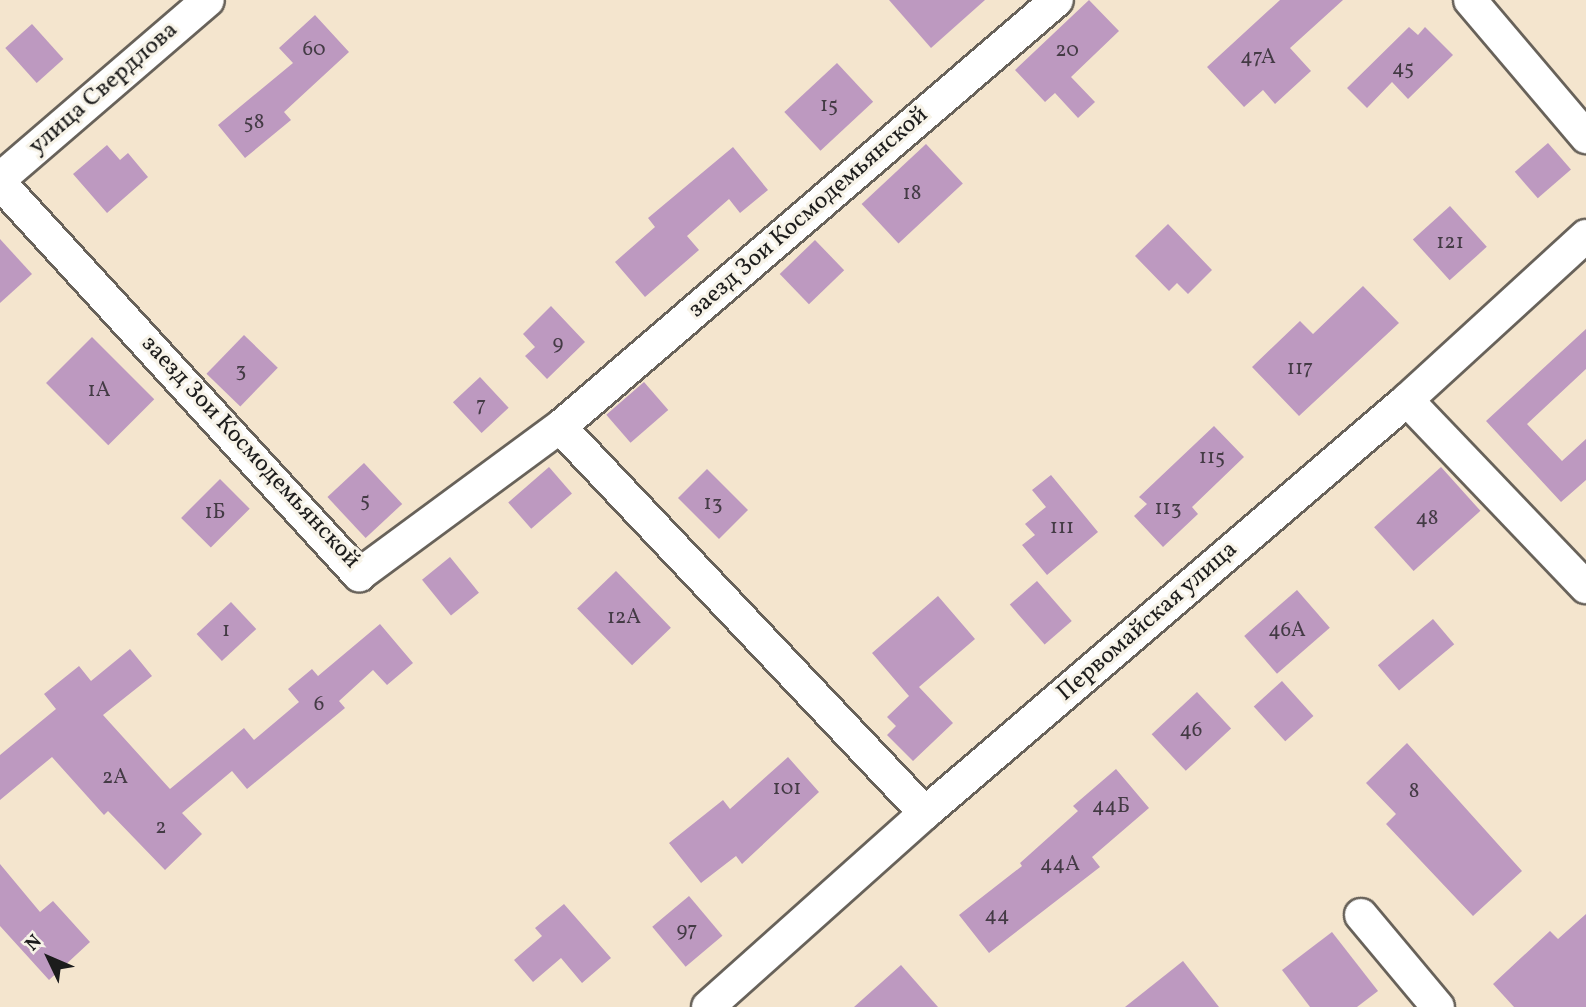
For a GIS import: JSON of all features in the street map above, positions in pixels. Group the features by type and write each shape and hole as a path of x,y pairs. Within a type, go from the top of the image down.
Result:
{"street":[{"name":"улица Свердлова","path":"0,181 208,0"},
{"name":"заезд Зои Космодемьянской","path":"0,181 359,575 560,427 1057,0"},
{"path":"1470,0 1586,137"},
{"name":"Первомайская улица","path":"708,1007 925,813 1407,400 1586,236"},
{"path":"1407,400 1586,587"},
{"path":"560,427 925,813"},
{"path":"1360,915 1438,1007"}],"building":[{"path":"889,0 985,0 931,48"},
{"path":"1089,0 1119,31 1071,77 1095,102 1078,118 1055,93 1045,102 1015,70"},
{"path":"1280,0 1343,0 1290,48 1311,71 1275,104 1263,90 1244,107 1207,67"},
{"path":"315,15 349,52 284,112 291,120 245,158 218,125 293,63 279,48"},
{"path":"32,24 63,59 37,83 5,48"},
{"path":"1409,27 1418,35 1425,27 1453,55 1408,99 1392,82 1367,108 1347,88"},
{"path":"837,63 873,102 820,151 784,112"},
{"path":"1548,143 1571,169 1538,198 1515,172"},
{"path":"926,144 963,183 898,244 862,204"},
{"path":"107,145 120,160 128,153 148,177 107,213 73,174"},
{"path":"733,147 768,190 740,213 729,199 687,236 699,250 645,297 615,262 655,227 648,218"},
{"path":"1450,206 1487,247 1450,280 1413,239"},
{"path":"1168,224 1212,270 1188,294 1177,283 1169,291 1135,256"},
{"path":"0,239 32,274 0,303"},
{"path":"815,240 844,270 809,304 780,274"},
{"path":"1363,286 1399,323 1299,416 1252,367 1300,321 1313,334"},
{"path":"551,306 585,342 547,379 525,356 535,347 523,334"},
{"path":"1586,329 1586,369 1527,424 1562,461 1586,439 1586,480 1561,502 1486,421"},
{"path":"244,335 278,368 240,406 206,374"},
{"path":"92,337 154,399 108,445 46,383"},
{"path":"480,377 509,408 482,433 453,402"},
{"path":"644,382 668,410 631,443 606,415"},
{"path":"1214,426 1244,457 1192,507 1198,514 1163,547 1134,516 1147,504 1139,497"},
{"path":"364,463 402,504 366,538 327,497"},
{"path":"549,467 572,493 531,529 508,502"},
{"path":"1441,467 1480,511 1414,571 1374,527"},
{"path":"707,469 748,510 719,539 678,498"},
{"path":"1051,475 1098,532 1047,575 1022,545 1035,535 1025,524 1046,507 1032,490"},
{"path":"220,479 250,509 211,548 181,518"},
{"path":"450,557 479,593 451,615 422,580"},
{"path":"616,571 671,628 632,665 577,609"},
{"path":"1037,581 1072,621 1045,645 1010,605"},
{"path":"1297,590 1330,628 1277,674 1244,636"},
{"path":"938,596 975,639 919,687 953,723 913,761 887,735 896,726 887,717 909,696 872,653"},
{"path":"231,602 256,629 222,661 197,634"},
{"path":"1433,619 1454,644 1399,691 1378,665"},
{"path":"380,624 413,663 387,685 373,670 339,701 345,708 247,789 232,771 182,813 202,834 165,870 108,811 104,815 52,757 0,800 0,755 56,709 44,694 79,666 91,681 130,649 152,676 103,715 170,789 244,728 254,740 299,702 288,689 312,669 318,676"},
{"path":"1282,681 1313,716 1285,741 1254,706"},
{"path":"1197,692 1231,729 1186,771 1152,734"},
{"path":"1407,743 1522,871 1473,916 1386,824 1396,814 1366,783"},
{"path":"788,757 819,792 742,864 736,856 701,883 669,843 723,800 730,809"},
{"path":"1116,769 1149,808 1092,857 1100,867 989,953 959,915 1022,866 1020,863 1078,811 1073,806"},
{"path":"0,864 40,912 53,901 90,942 49,980 0,926"},
{"path":"689,896 722,936 686,967 652,927"},
{"path":"564,904 611,958 582,983 561,958 533,982 514,960 542,936 535,928"},
{"path":"1586,914 1586,1007 1514,1007 1493,984 1550,931 1558,939"},
{"path":"1332,932 1378,991 1357,1007 1310,1007 1282,970"},
{"path":"1183,961 1219,1007 1125,1007"},
{"path":"901,965 938,1007 854,1007"}]}
